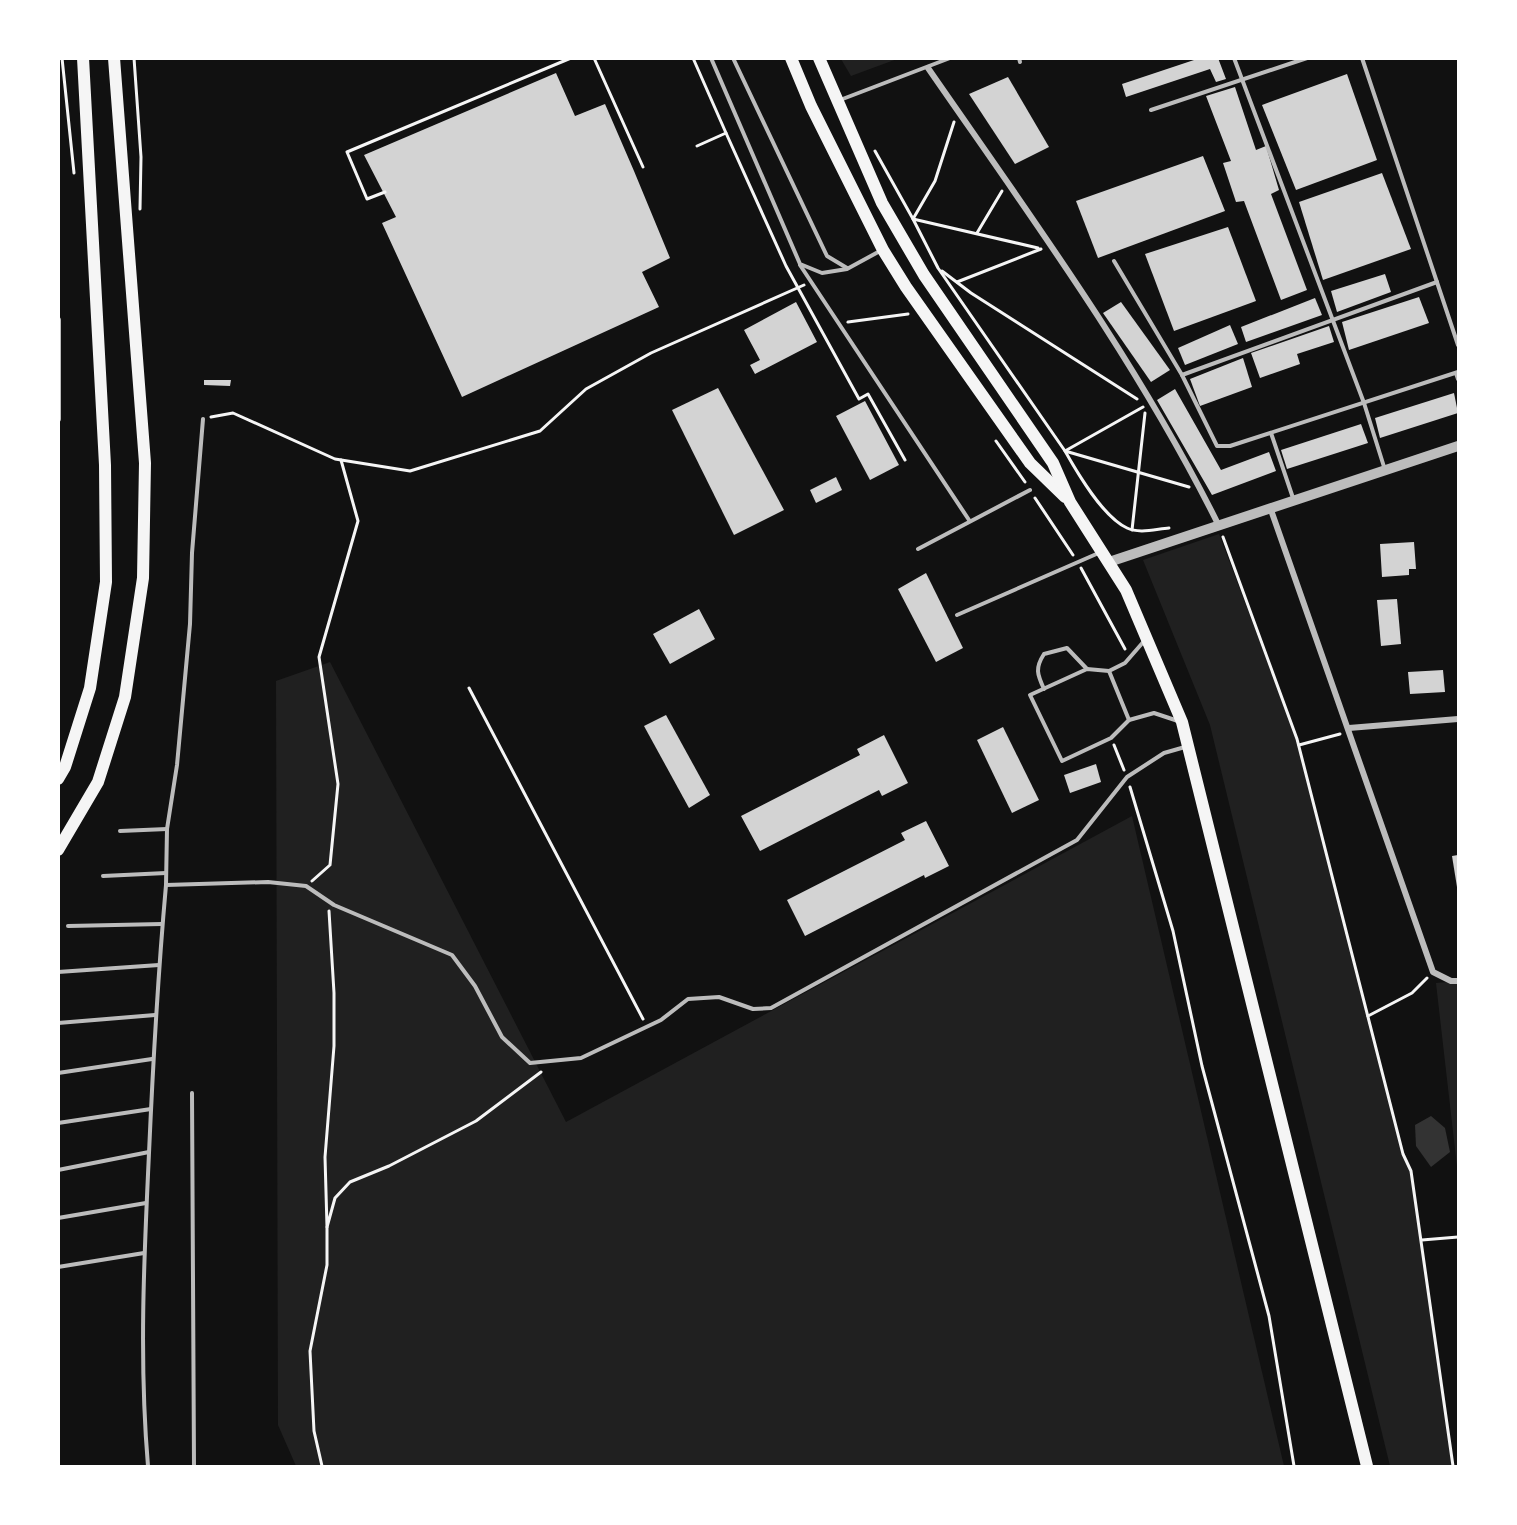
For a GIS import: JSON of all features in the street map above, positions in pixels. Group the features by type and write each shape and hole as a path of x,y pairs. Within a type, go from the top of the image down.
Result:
{"main road":[{"path":"58,778 65,767 90,688 106,582 105,465 83,58"},
{"path":"58,850 98,782 125,697 143,578 144,463 114,58"},
{"path":"791,58 811,106 883,250 906,287 1030,463 1070,502"},
{"path":"819,58 836,102 882,202 924,275 1053,463 1070,502 1126,591 1182,722 1367,1467"}],"street":[{"path":"928,68 1008,182 1134,374 1219,526"},
{"path":"58,320 58,419"},
{"path":"1105,557 1271,510 1458,446"},
{"path":"1271,510 1433,972 1451,981 1458,981"},
{"path":"1349,730 1458,718"}],"lane":[{"path":"711,58 800,264 969,520"},
{"path":"733,58 826,256 848,269"},
{"path":"836,102 950,58"},
{"path":"1234,58 1364,403 1385,470"},
{"path":"1151,110 1307,58"},
{"path":"1362,58 1458,345"},
{"path":"800,264 822,273 848,269 883,250"},
{"path":"1114,261 1182,375 1217,446 1230,446 1457,373 1458,379"},
{"path":"1182,375 1437,282"},
{"path":"148,1467 142,1394 144,1253 152,1059 166,873 167,829 177,765 190,624 192,554 203,419"},
{"path":"1271,433 1295,501"},
{"path":"918,549 969,520 1030,490"},
{"path":"957,615 1078,562 1105,557"},
{"path":"1148,638 1129,658 1109,671 1087,669 1030,695 1062,761 1111,738 1130,720 1154,713 1182,722"},
{"path":"1044,689 1036,674 1037,665 1044,654 1067,648 1087,669"},
{"path":"1109,671 1130,720"},
{"path":"165,885 268,882 306,886 328,900 387,929 452,955 475,986 502,1037 530,1063 581,1058 661,1020 688,999 719,997 753,1009 771,1008 785,1001 1077,840 1127,777 1164,753 1189,746"},
{"path":"120,831 167,829"},
{"path":"104,876 166,873"},
{"path":"68,926 162,924"},
{"path":"58,972 159,965"},
{"path":"58,1023 155,1015"},
{"path":"58,1073 152,1059"},
{"path":"192,1093 194,1467"},
{"path":"58,1123 151,1109"},
{"path":"58,1170 149,1152"},
{"path":"58,1218 146,1203"},
{"path":"58,1267 144,1253"}],"path":[{"path":"62,58 75,175"},
{"path":"385,192 367,199 347,152 571,58"},
{"path":"594,58 643,167"},
{"path":"693,58 798,288 859,399 868,394 905,460"},
{"path":"913,219 935,182 957,111"},
{"path":"697,146 726,133"},
{"path":"873,148 938,268 1102,504 1117,521 1132,530 1178,526"},
{"path":"977,233 1008,182"},
{"path":"913,219 1040,248 1046,258"},
{"path":"957,282 1040,248"},
{"path":"938,268 1146,406"},
{"path":"203,419 232,413 341,459 410,471 540,431 595,384 651,353 811,281"},
{"path":"848,322 908,314 904,307"},
{"path":"1139,396 1151,414"},
{"path":"1065,451 1146,406"},
{"path":"1132,530 1146,406"},
{"path":"990,432 1078,562 1129,658"},
{"path":"1065,451 1193,489 1188,479"},
{"path":"306,886 330,865 338,784 319,657 358,521 341,459"},
{"path":"1219,526 1299,745 1403,1154 1411,1171 1453,1467"},
{"path":"469,688 647,1027"},
{"path":"1299,745 1349,730"},
{"path":"1111,738 1127,777 1173,932 1202,1065 1269,1316 1294,1467"},
{"path":"322,1467 314,1431 310,1351 327,1265 325,1157 334,1046 328,900"},
{"path":"1368,1016 1412,993 1433,972"},
{"path":"327,1227 335,1198 350,1182 428,1147 476,1121 556,1060"},
{"path":"1422,1240 1458,1237"}],"shaded area":[{"path":"841,59 897,59 851,76"},
{"path":"1219,534 1299,745 1403,1154 1411,1171 1453,1466 1390,1466 1210,725 1143,560"},
{"path":"330,662 566,1122 1132,816 1284,1466 296,1466 278,1425 276,681"},
{"path":"1458,981 1458,1175 1436,983"},
{"path":"1431,1116 1445,1128 1450,1152 1431,1167 1416,1146 1415,1125"}],"building":[{"path":"1200,58 1218,58 1226,79 1216,82 1210,69 1126,97 1122,84"},
{"path":"556,73 575,116 605,104 670,258 642,272 659,307 462,397 382,223 396,217 364,155"},
{"path":"1347,74 1377,160 1296,190 1262,105"},
{"path":"1008,77 1049,147 1015,164 969,94"},
{"path":"1235,87 1256,150 1266,146 1279,190 1271,194 1307,290 1281,300 1244,201 1236,202 1223,163 1231,161 1206,96"},
{"path":"1203,156 1225,211 1098,258 1076,201"},
{"path":"1382,173 1411,249 1323,280 1299,202"},
{"path":"1228,227 1256,301 1174,331 1145,254"},
{"path":"1385,274 1391,292 1337,312 1331,291"},
{"path":"1419,297 1429,323 1349,350 1342,322"},
{"path":"1315,298 1322,315 1246,342 1241,327"},
{"path":"796,302 817,342 755,374 750,365 760,360 744,330"},
{"path":"1121,302 1170,370 1151,382 1103,313"},
{"path":"1230,325 1238,344 1185,365 1178,348"},
{"path":"1329,326 1334,342 1297,354 1300,364 1260,378 1251,353"},
{"path":"1243,358 1252,387 1200,406 1190,379"},
{"path":"204,380 231,380 230,386 204,385"},
{"path":"718,388 784,510 734,535 672,410"},
{"path":"1175,389 1221,470 1269,452 1276,471 1212,495 1157,400"},
{"path":"1454,393 1458,413 1380,438 1375,418"},
{"path":"865,401 899,465 870,480 836,416"},
{"path":"1361,424 1368,443 1287,469 1281,450"},
{"path":"836,477 842,490 816,503 810,490"},
{"path":"1414,542 1416,569 1409,569 1409,575 1382,577 1380,544"},
{"path":"926,573 963,648 936,662 898,589"},
{"path":"1397,599 1401,644 1381,646 1377,600"},
{"path":"699,609 715,639 670,664 653,634"},
{"path":"1443,670 1445,692 1410,694 1408,672"},
{"path":"666,715 710,795 689,808 644,726"},
{"path":"1003,727 1039,800 1012,813 977,740"},
{"path":"884,735 908,783 882,796 879,790 760,851 741,816 860,755 857,749"},
{"path":"1096,764 1101,782 1070,793 1064,775"},
{"path":"926,821 949,866 925,878 924,875 805,936 787,900 905,840 901,833"},
{"path":"1458,855 1458,887 1457,887 1452,856"}]}
